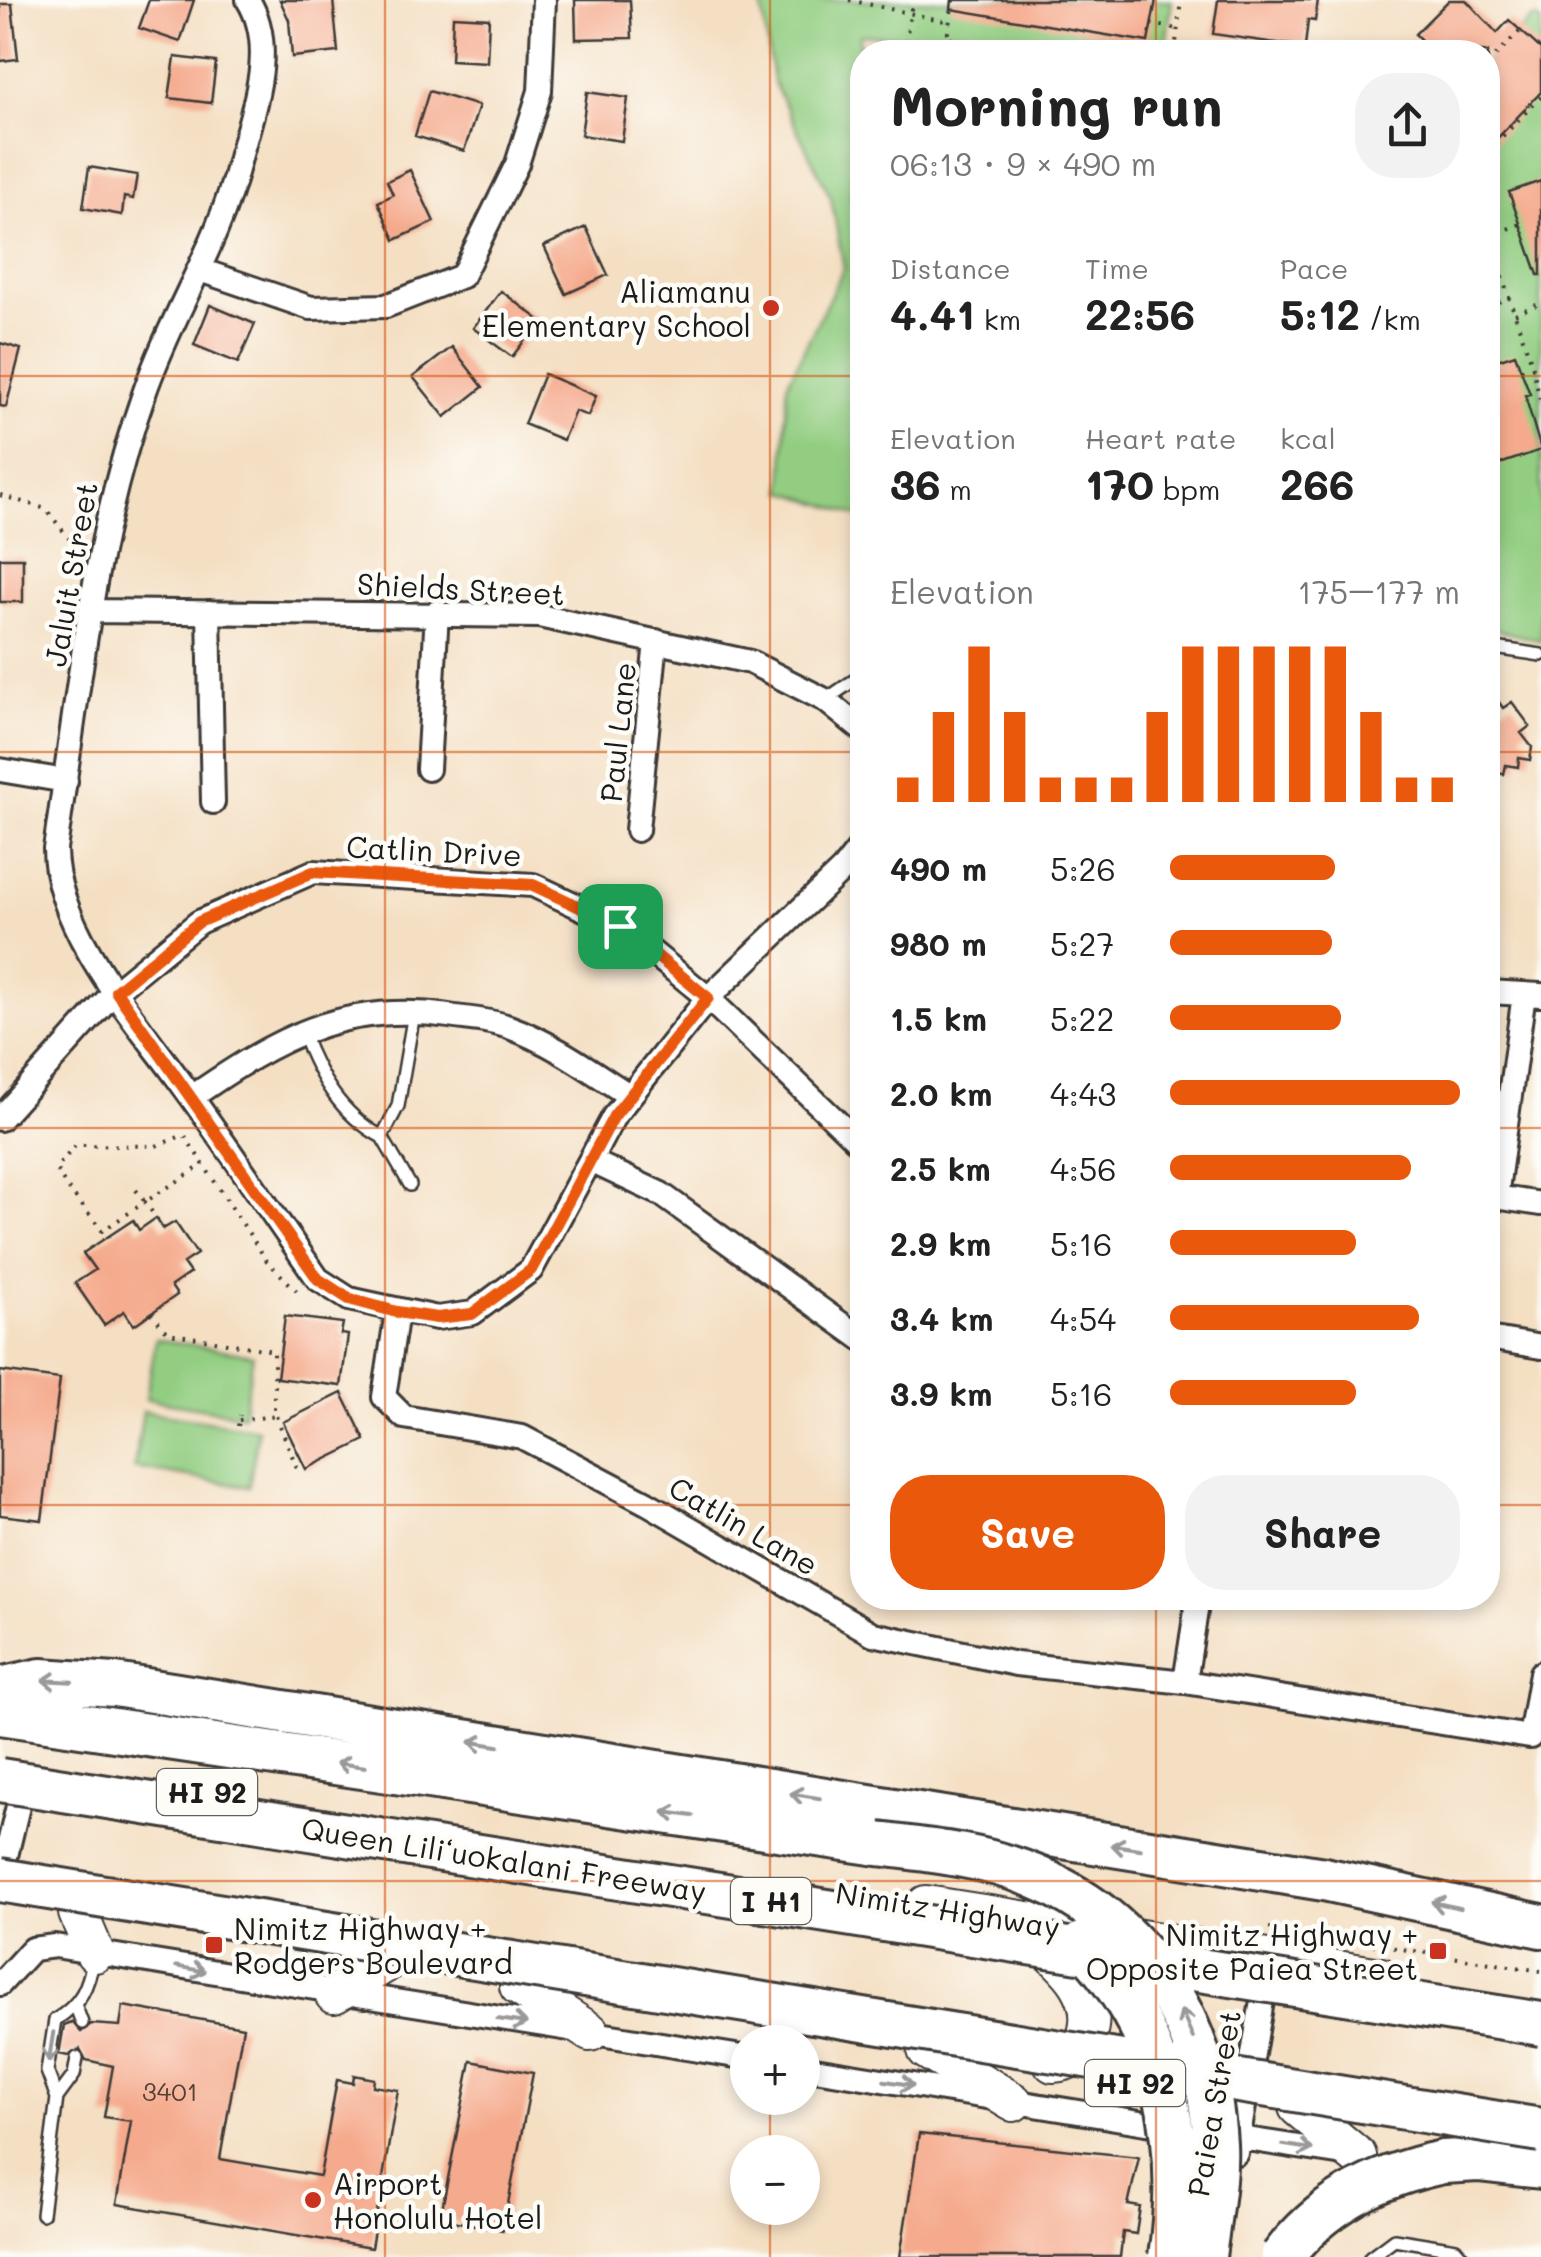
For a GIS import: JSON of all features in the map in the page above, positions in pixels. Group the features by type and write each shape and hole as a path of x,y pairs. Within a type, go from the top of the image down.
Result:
{"highway":[{"path":"0,1689 42,1680 115,1686 1324,1879 1541,1926"},
{"path":"0,1714 878,1844 1000,1864 1042,1880 1082,1902 1149,1962 1176,1998 1207,2087 1215,2146 1204,2257"},
{"name":"Queen Liliʻuokalani Freeway","path":"9,1768 1541,2024"},
{"path":"878,1844 974,1874 1025,1897 1079,1942 1134,2009 1156,2056 1173,2115 1178,2172 1170,2257"},
{"path":"0,1880 1541,2130"},
{"path":"1282,2257 1315,2220 1343,2199 1408,2169 1478,2160 1541,2168"}],"main road":[{"name":"Nimitz Highway","path":"9,1768 1010,1918 1541,2004"},
{"name":"HI 92","path":"0,1900 1025,2066 1541,2140"},
{"path":"78,1913 94,1953"},
{"path":"1010,1918 1076,1978 1087,1995 1092,2025 1079,2053 1067,2062 1025,2066"},
{"path":"334,1994 384,1964"},
{"path":"519,1986 590,2032"},
{"path":"927,2050 1014,2102"},
{"path":"1298,2106 1357,2156"}],"street":[{"name":"Jaluit Street","path":"248,0 258,15 262,71 236,177 200,270 144,391 108,508 66,781 56,878 68,909 116,991 318,1279 349,1299 437,1318 472,1314 531,1270 614,1116 708,998 850,860"},
{"path":"200,270 311,308 386,306 462,276 517,164 540,91 544,0"},
{"name":"Shields Street","path":"92,611 539,616 750,662 825,700 850,720"},
{"path":"209,612 212,802"},
{"path":"428,770 437,612"},
{"name":"Paul Lane","path":"637,830 656,641"},
{"path":"0,770 66,781"},
{"path":"843,869 850,875"},
{"name":"Catlin Drive","path":"0,1120 116,991 199,922 313,872 533,885 620,926 708,998 850,1134"},
{"path":"1500,993 1532,994 1500,1156"},
{"path":"192,1097 258,1051 302,1031 336,1019 414,1013 508,1026 561,1052 630,1096"},
{"path":"592,1162 661,1194 850,1330"},
{"path":"1500,1197 1541,1204"},
{"name":"Catlin Lane","path":"397,1312 384,1397 404,1417 522,1437 873,1634 1016,1664 1185,1682 1530,1738 1541,1673"},
{"path":"1500,1340 1541,1347"},
{"path":"1185,1682 1196,1610"},
{"path":"0,1880 9,1768"},
{"path":"0,1984 32,1950 55,1946 730,2055"},
{"name":"Paiea Street","path":"1215,2257 1269,1959"},
{"path":"820,2070 1541,2184"}],"lane":[{"path":"1500,648 1541,655"},
{"path":"825,700 850,683"},
{"path":"382,1137 398,1106 414,1013"},
{"path":"302,1031 313,1060 352,1120 382,1137 410,1185"},
{"path":"42,2214 57,2098 48,2071 56,2020 76,2007 88,1986 94,1953"},
{"path":"76,2007 82,2023"},
{"path":"57,2098 74,2075 77,2058"},
{"path":"1370,2257 1394,2239 1456,2248 1464,2257"}],"path":[{"path":"849,0 950,22"},
{"path":"953,0 947,38 958,40"},
{"path":"1177,40 1181,0"},
{"path":"906,40 912,3"},
{"path":"1151,24 1178,29"},
{"path":"1500,52 1521,30"},
{"path":"1500,140 1541,98"},
{"path":"1500,232 1521,224"},
{"path":"1500,270 1540,390 1541,405"},
{"path":"1500,301 1510,298"},
{"path":"1515,314 1541,304"},
{"path":"1521,370 1533,368"},
{"path":"0,495 46,509 98,576"},
{"path":"204,1164 102,1231 83,1202 60,1180 57,1166 76,1145 156,1146 184,1136 204,1164 267,1261 286,1285 310,1301"},
{"path":"136,1190 164,1229"},
{"path":"151,1313 168,1333 274,1351 270,1384 275,1416 297,1468"},
{"path":"240,1420 275,1416"}],"green space":[{"path":"761,0 1172,0 1167,40 931,40 860,34 860,40 850,40 850,513 783,491 787,384 844,268 831,198 773,81"},
{"path":"1534,18 1541,22 1541,641 1500,631 1500,48"},
{"path":"156,1339 253,1355 243,1415 146,1399"},
{"path":"143,1411 258,1429 249,1487 134,1468"}],"building":[{"path":"149,0 194,0 180,42 139,28"},
{"path":"280,0 333,0 338,52 292,57 289,20"},
{"path":"575,0 630,0 632,38 576,39"},
{"path":"952,0 1156,0 1148,40 951,9"},
{"path":"1218,0 1318,0 1315,21 1308,20 1306,40 1255,40 1213,34"},
{"path":"1449,0 1466,0 1497,33 1509,20 1541,49 1541,92 1500,135 1500,40 1421,40 1415,34"},
{"path":"0,4 12,4 18,59 0,61"},
{"path":"453,16 489,18 487,62 451,60"},
{"path":"175,57 216,62 211,103 169,98"},
{"path":"429,91 479,106 464,151 415,136"},
{"path":"587,92 628,98 622,141 581,135"},
{"path":"89,167 137,175 133,199 124,197 122,215 83,208"},
{"path":"410,170 434,222 395,240 378,202 393,195 387,181"},
{"path":"1541,181 1541,275 1538,275 1509,192"},
{"path":"586,227 608,275 566,294 544,246"},
{"path":"501,291 540,320 512,357 473,328"},
{"path":"210,305 255,324 238,363 194,345"},
{"path":"0,343 21,349 6,407 0,406"},
{"path":"452,347 483,387 445,417 413,377"},
{"path":"1515,354 1530,394 1525,395 1541,450 1500,464 1500,359"},
{"path":"544,374 596,396 588,416 575,411 563,440 524,424"},
{"path":"0,558 23,558 23,602 0,602"},
{"path":"1512,702 1530,726 1521,733 1532,747 1530,760 1519,758 1518,767 1506,765 1504,774 1500,774 1500,704 1503,708"},
{"path":"156,1218 163,1229 175,1222 197,1254 183,1263 190,1273 171,1286 177,1295 134,1325 124,1311 104,1325 75,1283 95,1270 83,1253 133,1220 139,1230"},
{"path":"285,1316 343,1323 341,1334 348,1335 341,1386 277,1378"},
{"path":"0,1371 60,1379 42,1520 0,1515"},
{"path":"342,1393 365,1440 306,1469 283,1422"},
{"path":"123,2006 243,2027 220,2159 320,2176 337,2080 353,2083 354,2075 374,2079 373,2086 398,2090 371,2248 117,2204 131,2121 104,2117 113,2066 86,2060 80,2049 68,2056 59,2054 64,2025 72,2022 81,2032 91,2024 120,2026"},
{"path":"471,2061 533,2073 503,2230 440,2219"},
{"path":"919,2134 1139,2157 1128,2205 1140,2207 1136,2234 1123,2232 1120,2257 900,2257"}],"place":[{"name":"Aliamanu Elementary School","path":"771,308"},
{"name":"Nimitz Highway + Rodgers Boulevard","path":"214,1945"},
{"name":"Nimitz Highway + Opposite Paiea Street","path":"1438,1951"},
{"name":"Airport Honolulu Hotel","path":"313,2200"}],"route":[{"path":"313,872 533,885 620,926 708,998 614,1116 531,1270 472,1314 437,1318 397,1312 349,1299 318,1279 116,991 199,922 313,872"}]}
